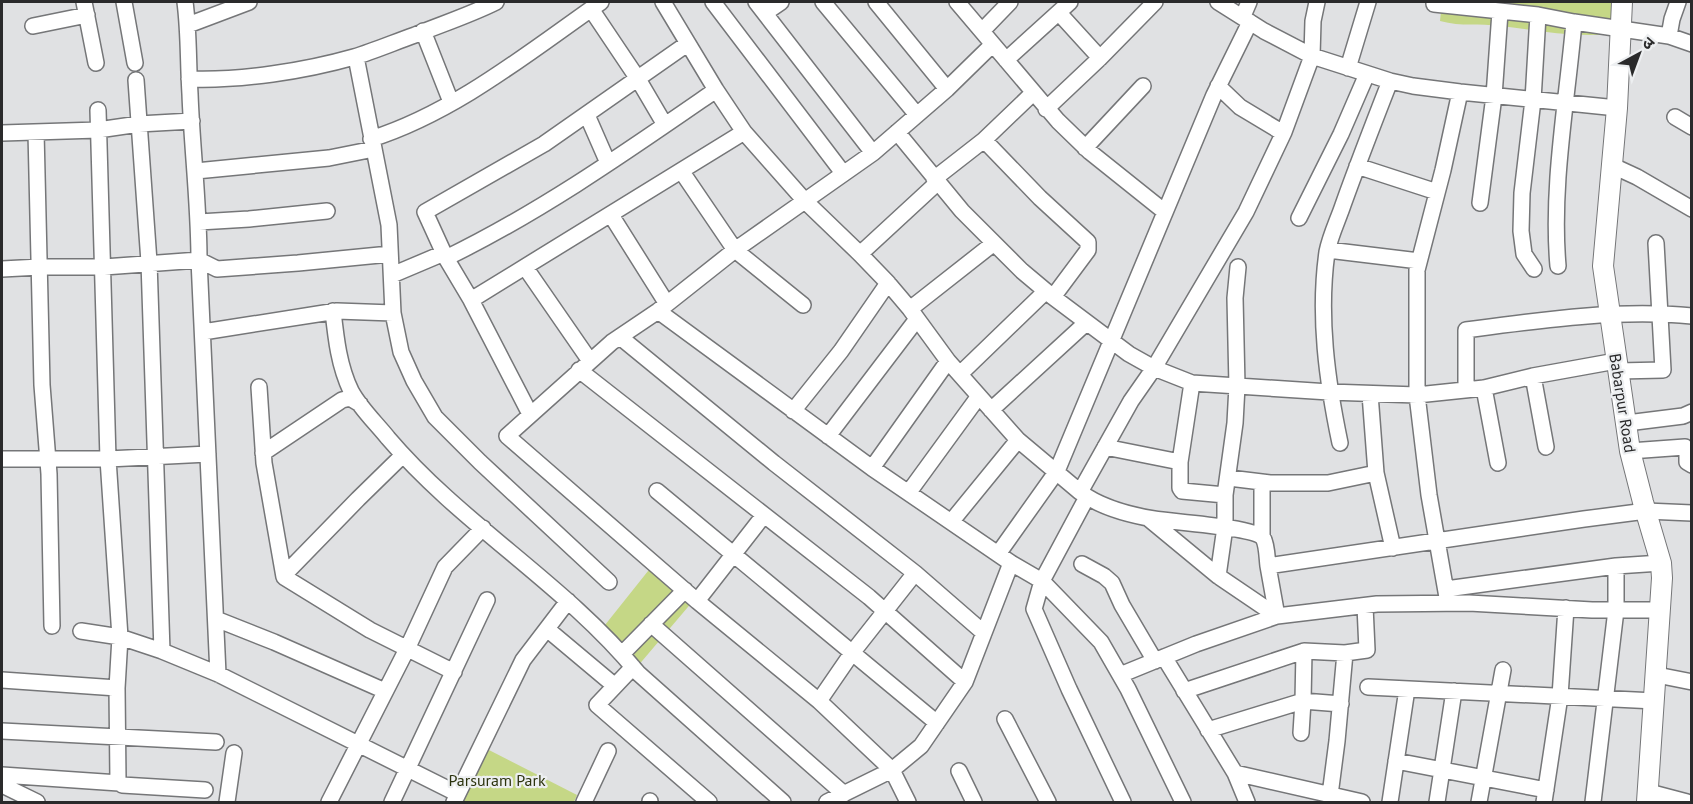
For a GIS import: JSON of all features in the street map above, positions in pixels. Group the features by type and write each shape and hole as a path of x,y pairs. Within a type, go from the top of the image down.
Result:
{"street":[{"path":"124,2 135,63"},
{"path":"185,2 199,222 218,674"},
{"path":"188,25 249,2"},
{"path":"663,2 687,44 744,132 805,201 888,283 948,361 1018,440 1084,495 1117,510 1147,518 1225,527 1262,537"},
{"path":"713,2 843,173"},
{"path":"781,2 760,7 873,153"},
{"path":"822,2 917,115"},
{"path":"876,2 947,89"},
{"path":"957,2 1046,109 1085,148 1165,212"},
{"path":"982,31 1010,2"},
{"path":"1006,60 1070,2"},
{"path":"1046,109 1155,2"},
{"path":"1218,2 1312,56 1390,81 1413,87 1460,93 1617,108"},
{"path":"998,554 1057,471 1246,19 1249,2"},
{"path":"1123,802 1034,609 1042,581 1105,447 1245,212 1283,134 1312,56 1313,21 1317,2"},
{"path":"1348,68 1368,2"},
{"name":"Babarpur Road","path":"1622,2 1617,108 1603,266 1630,451 1661,563 1661,610 1648,797"},
{"path":"1669,36 1678,2"},
{"path":"189,79 213,80 244,77 322,65 356,57 490,3"},
{"path":"1434,4 1538,15 1621,28 1669,36 1692,45"},
{"path":"196,171 329,158 372,144 486,82 596,5 665,125"},
{"path":"33,26 85,8 96,63"},
{"path":"1480,203 1494,96 1500,12"},
{"path":"1059,13 1100,58"},
{"path":"1534,269 1524,254 1521,231 1522,193 1533,100 1538,15"},
{"path":"1557,266 1556,227 1574,22"},
{"path":"423,31 451,102"},
{"path":"530,414 471,300 445,256 425,212 544,144 687,44"},
{"path":"908,802 892,770 819,701 697,601 507,436 584,365 620,337 662,308 735,250 873,153 947,89 992,45"},
{"path":"356,57 389,225 393,313 401,352 414,381 435,417 609,582"},
{"path":"1299,218 1336,144 1367,74"},
{"path":"136,80 149,262 162,651"},
{"path":"1340,443 1329,392 1324,295 1328,250 1390,81"},
{"path":"1085,148 1143,86"},
{"path":"1218,87 1240,107 1283,134"},
{"path":"392,274 445,256 509,226 716,90"},
{"path":"860,254 1033,93"},
{"path":"1447,596 1429,495 1417,395 1417,270 1460,93"},
{"path":"98,110 108,459 120,637 116,736 119,783"},
{"path":"587,115 608,163"},
{"path":"1675,117 1692,127"},
{"path":"2,133 98,130 139,124 192,121"},
{"path":"36,132 42,385 48,459 52,626"},
{"path":"471,300 744,132"},
{"path":"897,132 936,181 994,243 1049,294 1112,343 1154,368 1192,383 1417,395 1485,388 1533,376 1617,366 1663,370 1656,243"},
{"path":"960,374 1049,294 1088,250 1088,242 1040,198 984,140"},
{"path":"1611,165 1637,177 1692,209"},
{"path":"1357,166 1437,192"},
{"path":"682,172 735,250 803,305"},
{"path":"199,222 327,211"},
{"path":"612,215 662,308 793,411 872,468 1011,563 1042,581 1101,642 1120,675 1183,802"},
{"path":"828,436 914,314 994,243"},
{"path":"1328,250 1419,261"},
{"path":"2,269 104,267 199,260 216,269 390,254"},
{"path":"525,267 584,365 764,515 886,612 964,682"},
{"path":"1218,576 1225,527 1237,386 1235,298 1238,267"},
{"path":"793,411 842,351 888,283"},
{"path":"203,332 333,311 393,313"},
{"path":"333,311 337,348 343,373 352,394 403,455 438,490 568,602 633,667 783,802"},
{"path":"1466,390 1466,330 1609,315 1659,313 1692,316"},
{"path":"991,410 1086,323"},
{"path":"620,337 774,463 915,573 984,633"},
{"path":"872,468 948,361"},
{"path":"1533,376 1546,447"},
{"path":"1192,383 1180,462 1180,488 1182,491 1226,495"},
{"path":"259,387 263,453 284,575 363,625 454,672"},
{"path":"1485,388 1498,463"},
{"path":"1370,394 1376,473 1393,548"},
{"path":"909,492 979,396"},
{"path":"263,453 342,400 350,398 360,404"},
{"path":"1627,423 1683,416 1692,412"},
{"path":"951,522 1018,440"},
{"path":"1105,447 1180,462"},
{"path":"1630,451 1685,447 1687,462 1692,465"},
{"path":"2,459 108,459 208,454"},
{"path":"284,575 403,455"},
{"path":"1229,478 1262,482 1328,483 1376,473"},
{"path":"1262,482 1262,537 1276,616"},
{"path":"657,491 937,723"},
{"path":"1268,566 1437,540 1646,512 1692,513"},
{"path":"697,601 764,515"},
{"path":"1147,518 1218,576 1276,616"},
{"path":"329,802 407,649 445,567 483,528"},
{"path":"827,802 892,770 921,746 964,682 1011,563"},
{"path":"1120,675 1276,616 1447,596 1616,566 1661,563"},
{"path":"1082,564 1112,583 1122,605 1184,691 1235,773 1247,802"},
{"path":"1593,802 1616,610 1616,566"},
{"path":"819,701 852,653 915,573"},
{"path":"622,654 685,590"},
{"path":"1447,596 1566,608 1661,610"},
{"path":"392,802 487,600"},
{"path":"81,631 120,637 218,674 407,769 456,798 524,660 568,602"},
{"path":"1184,691 1304,651 1345,653 1367,650 1365,606"},
{"path":"1396,761 1483,777 1545,796 1560,696 1566,608"},
{"path":"216,619 385,691"},
{"path":"651,624 844,794"},
{"path":"547,629 615,686"},
{"path":"1301,733 1304,651"},
{"path":"1340,799 1341,704 1345,653"},
{"path":"633,667 597,705 709,802"},
{"path":"1479,802 1503,670"},
{"path":"1657,675 1692,682"},
{"path":"2,680 117,688"},
{"path":"1368,687 1655,701"},
{"path":"1390,802 1407,689"},
{"path":"1437,802 1454,691"},
{"path":"1208,730 1303,701 1341,704"},
{"path":"1005,719 1048,802"},
{"path":"2,731 216,742"},
{"path":"584,802 608,752"},
{"path":"227,802 234,753"},
{"path":"959,771 974,802"},
{"path":"1235,773 1340,799 1362,802"},
{"path":"2,775 205,790"},
{"path":"2,785 37,802"},
{"path":"1648,797 1687,802"}],"green space":[{"path":"1442,2 1613,2 1611,34 1569,34 1492,25 1448,23 1440,21"},
{"path":"656,561 699,594 637,667 601,630"},
{"name":"Parsuram Park","path":"487,749 577,795 574,802 460,802"}]}
